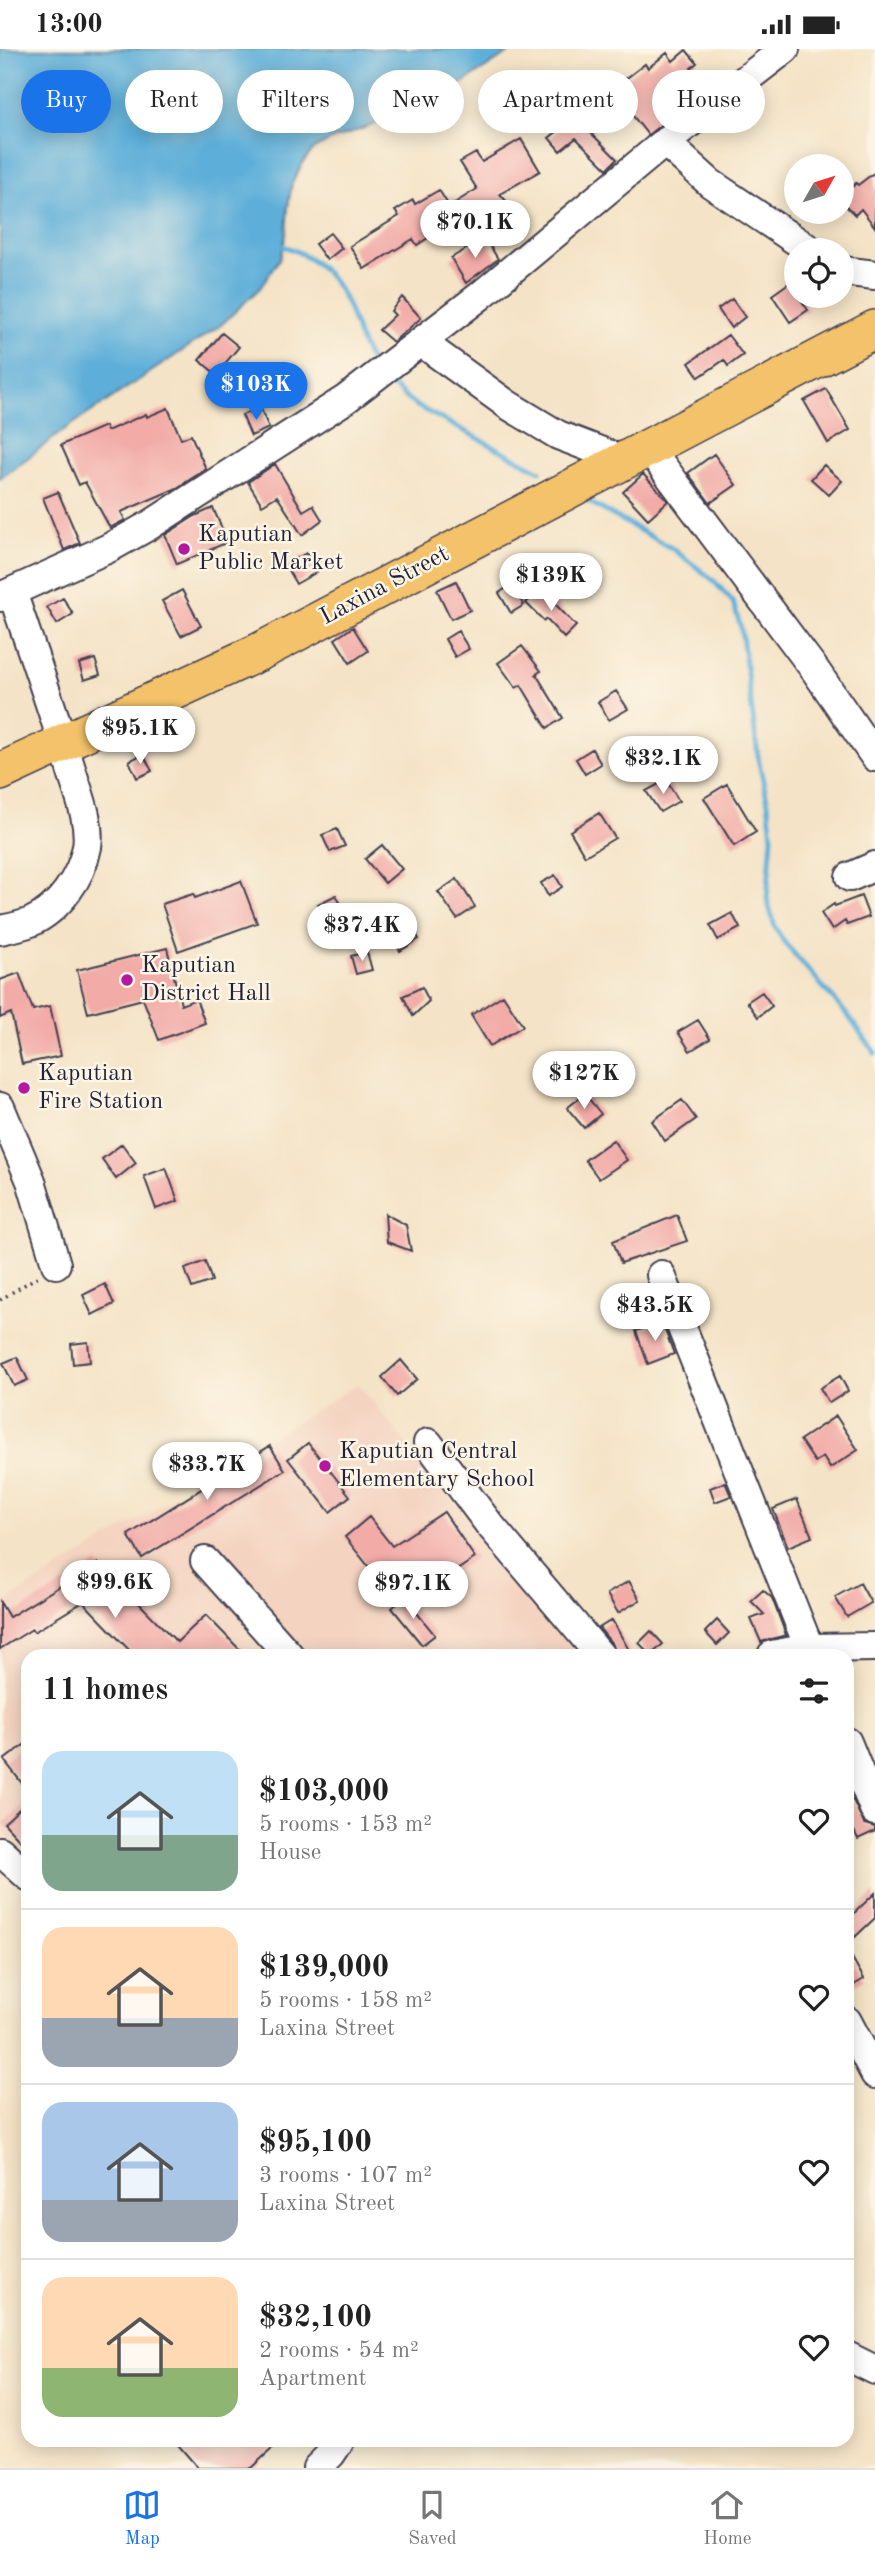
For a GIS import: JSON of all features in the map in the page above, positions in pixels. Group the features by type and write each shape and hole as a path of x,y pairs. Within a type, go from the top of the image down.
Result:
{"main road":[{"name":"Laxina Street","path":"0,772 259,652 875,329"}],"street":[{"path":"0,930 30,922 49,911 66,894 80,871 87,846 86,821 63,744 6,594 86,560 150,525 346,399 480,296 665,142 785,49"},
{"path":"665,142 710,183 792,238"},
{"path":"854,272 875,275"},
{"path":"421,342 508,405 558,435 635,453 815,670 875,757"},
{"path":"0,1107 31,1181 56,1263"},
{"path":"661,1275 809,1649"},
{"path":"428,1443 489,1524 595,1649"},
{"path":"205,1561 284,1649"},
{"path":"849,1649 875,1647"},
{"path":"854,1759 875,1811"},
{"path":"0,1851 21,1870"},
{"path":"854,2034 875,2074"},
{"path":"854,2360 875,2371"},
{"path":"317,2468 336,2447"}],"path":[{"path":"0,1300 56,1263"}],"shaded area":[{"name":"Kaputian Central Elementary School","path":"358,1384 574,1649 21,1649 21,1852 0,1829 0,1605"}],"water":[{"path":"0,49 515,49 482,70 478,70 478,73 464,82 464,70 368,70 368,127 354,132 354,70 237,70 237,133 351,133 314,149 304,161 292,183 286,235 280,258 260,288 221,325 67,428 0,479"}],"building":[{"path":"686,50 697,63 691,68 693,70 652,70 652,132 648,135 638,122 637,70 645,64 648,68 667,53 673,61"},
{"path":"555,133 591,133 617,159 607,169 576,138 560,151 549,138"},
{"path":"521,139 540,171 500,194 507,202 470,232 453,204 477,189 460,162 476,153 482,162"},
{"path":"875,172 875,227 861,209 854,214 854,185"},
{"path":"439,190 455,216 417,245 413,239 364,269 350,246 399,216 395,211 413,200 415,204"},
{"path":"330,233 342,248 327,260 315,244"},
{"path":"485,238 498,259 466,283 451,258"},
{"path":"784,287 784,308 808,310 790,322 772,295"},
{"path":"402,297 421,318 393,342 379,330 395,315 391,311"},
{"path":"732,299 745,317 731,328 718,309"},
{"path":"222,333 239,347 216,374 199,360"},
{"path":"728,335 743,355 728,366 724,360 699,377 689,363"},
{"path":"826,389 850,430 828,443 804,401"},
{"path":"260,407 269,428 251,436 242,415"},
{"path":"168,408 181,439 191,435 206,469 177,488 121,512 125,520 110,528 85,482 79,485 61,445 105,426 107,431 146,414 147,417"},
{"path":"714,454 736,485 710,503 688,473"},
{"path":"275,464 303,511 313,505 322,520 302,535 277,496 262,505 248,482"},
{"path":"824,465 842,481 829,495 811,479"},
{"path":"643,474 668,501 648,519 623,492"},
{"path":"58,492 80,543 64,550 43,498"},
{"path":"213,508 228,542 177,564 165,535"},
{"path":"306,553 317,572 296,584 285,565"},
{"path":"456,581 470,610 451,619 437,590"},
{"path":"511,585 524,605 511,613 499,593"},
{"path":"540,588 576,626 564,638 526,603"},
{"path":"182,590 201,626 181,636 162,601"},
{"path":"63,598 73,614 57,624 47,607"},
{"path":"353,627 368,651 350,663 335,639"},
{"path":"458,631 469,649 455,657 445,639"},
{"path":"522,646 541,671 536,674 563,718 547,728 521,685 516,688 498,663"},
{"path":"95,659 100,675 84,680 79,664"},
{"path":"616,691 628,709 609,720 598,702"},
{"path":"623,747 633,762 620,770 610,754"},
{"path":"592,749 601,764 585,774 576,759"},
{"path":"143,754 152,771 137,778 129,761"},
{"path":"666,780 679,801 660,812 646,791"},
{"path":"727,784 756,832 734,846 704,798"},
{"path":"599,813 615,838 585,856 570,831"},
{"path":"337,829 345,846 330,852 322,835"},
{"path":"382,845 402,869 385,883 365,859"},
{"path":"555,875 562,887 548,896 541,883"},
{"path":"457,879 475,907 457,919 438,892"},
{"path":"241,881 257,923 178,951 162,904 193,894 195,898"},
{"path":"336,895 346,914 328,923 318,904"},
{"path":"861,896 869,917 847,925 845,921 832,930 821,913 834,904 835,906"},
{"path":"403,912 419,939 400,951 384,923"},
{"path":"732,913 740,928 718,940 710,925"},
{"name":"Kaputian District Hall","path":"167,948 181,1005 196,999 205,1023 159,1040 143,999 88,1013 77,970"},
{"path":"367,952 372,970 356,974 351,956"},
{"path":"19,973 33,1010 50,1006 61,1056 22,1064 11,1013 0,1018 0,980"},
{"path":"422,987 429,1001 413,1016 403,996"},
{"path":"762,992 772,1006 758,1017 747,1002"},
{"path":"503,995 523,1026 490,1046 471,1015"},
{"path":"698,1020 710,1039 690,1051 678,1032"},
{"path":"585,1094 601,1114 584,1128 567,1108"},
{"path":"682,1100 696,1119 665,1141 652,1121"},
{"path":"613,1140 627,1160 599,1179 585,1160"},
{"path":"122,1144 136,1163 116,1179 102,1159"},
{"path":"166,1168 178,1201 156,1209 144,1176"},
{"path":"385,1214 406,1225 411,1251 387,1242"},
{"path":"677,1215 687,1241 621,1263 613,1241"},
{"path":"205,1261 212,1281 192,1288 185,1269"},
{"path":"105,1284 114,1304 92,1315 83,1295"},
{"path":"662,1322 674,1354 648,1364 636,1331"},
{"path":"88,1342 90,1362 73,1364 71,1344"},
{"path":"17,1357 28,1380 14,1386 3,1363"},
{"path":"401,1360 417,1379 397,1396 382,1377"},
{"path":"840,1376 848,1391 829,1403 820,1388"},
{"path":"836,1416 858,1450 830,1468 823,1457 815,1462 800,1440"},
{"path":"308,1443 350,1496 330,1512 288,1459"},
{"path":"270,1446 285,1470 142,1558 128,1535"},
{"path":"725,1482 731,1496 715,1502 710,1488"},
{"path":"797,1499 812,1537 788,1547 773,1509"},
{"path":"444,1512 475,1558 415,1598 393,1565 377,1577 345,1537 369,1517 392,1546"},
{"path":"98,1563 121,1600 129,1593 177,1642 206,1615 239,1649 128,1649 83,1602 0,1649 0,1602 9,1617"},
{"path":"629,1581 640,1600 618,1613 607,1594"},
{"path":"860,1583 871,1603 847,1617 835,1597"},
{"path":"763,1590 772,1598 786,1635 761,1642 751,1619 764,1614 751,1601"},
{"path":"404,1597 435,1635 422,1645 392,1608"},
{"path":"612,1620 628,1649 614,1649 599,1628"},
{"path":"717,1620 729,1633 717,1645 705,1632"},
{"path":"651,1631 663,1644 658,1649 645,1649 639,1643"},
{"path":"21,1747 21,1782 4,1760"},
{"path":"854,1802 864,1824 875,1827 875,1831 858,1839 854,1830"},
{"path":"21,1807 21,1841 4,1823"},
{"path":"875,1893 875,1918 855,1937 854,1913"},
{"path":"854,1961 864,1979 854,1985"},
{"path":"180,2447 274,2447 251,2468 198,2468"}],"waterway":[{"path":"283,246 311,260 334,282 345,300 359,339 371,361"},
{"path":"391,385 415,405 540,471"},
{"path":"584,499 673,549 712,579 733,602 741,628 759,763 768,803 772,837 767,899 775,927 784,942 849,1017 875,1053"}],"place":[{"name":"Kaputian Public Market","path":"184,549"},
{"name":"Kaputian District Hall","path":"127,980"},
{"name":"Kaputian Fire Station","path":"24,1088"},
{"name":"Kaputian Central Elementary School","path":"325,1466"}]}
